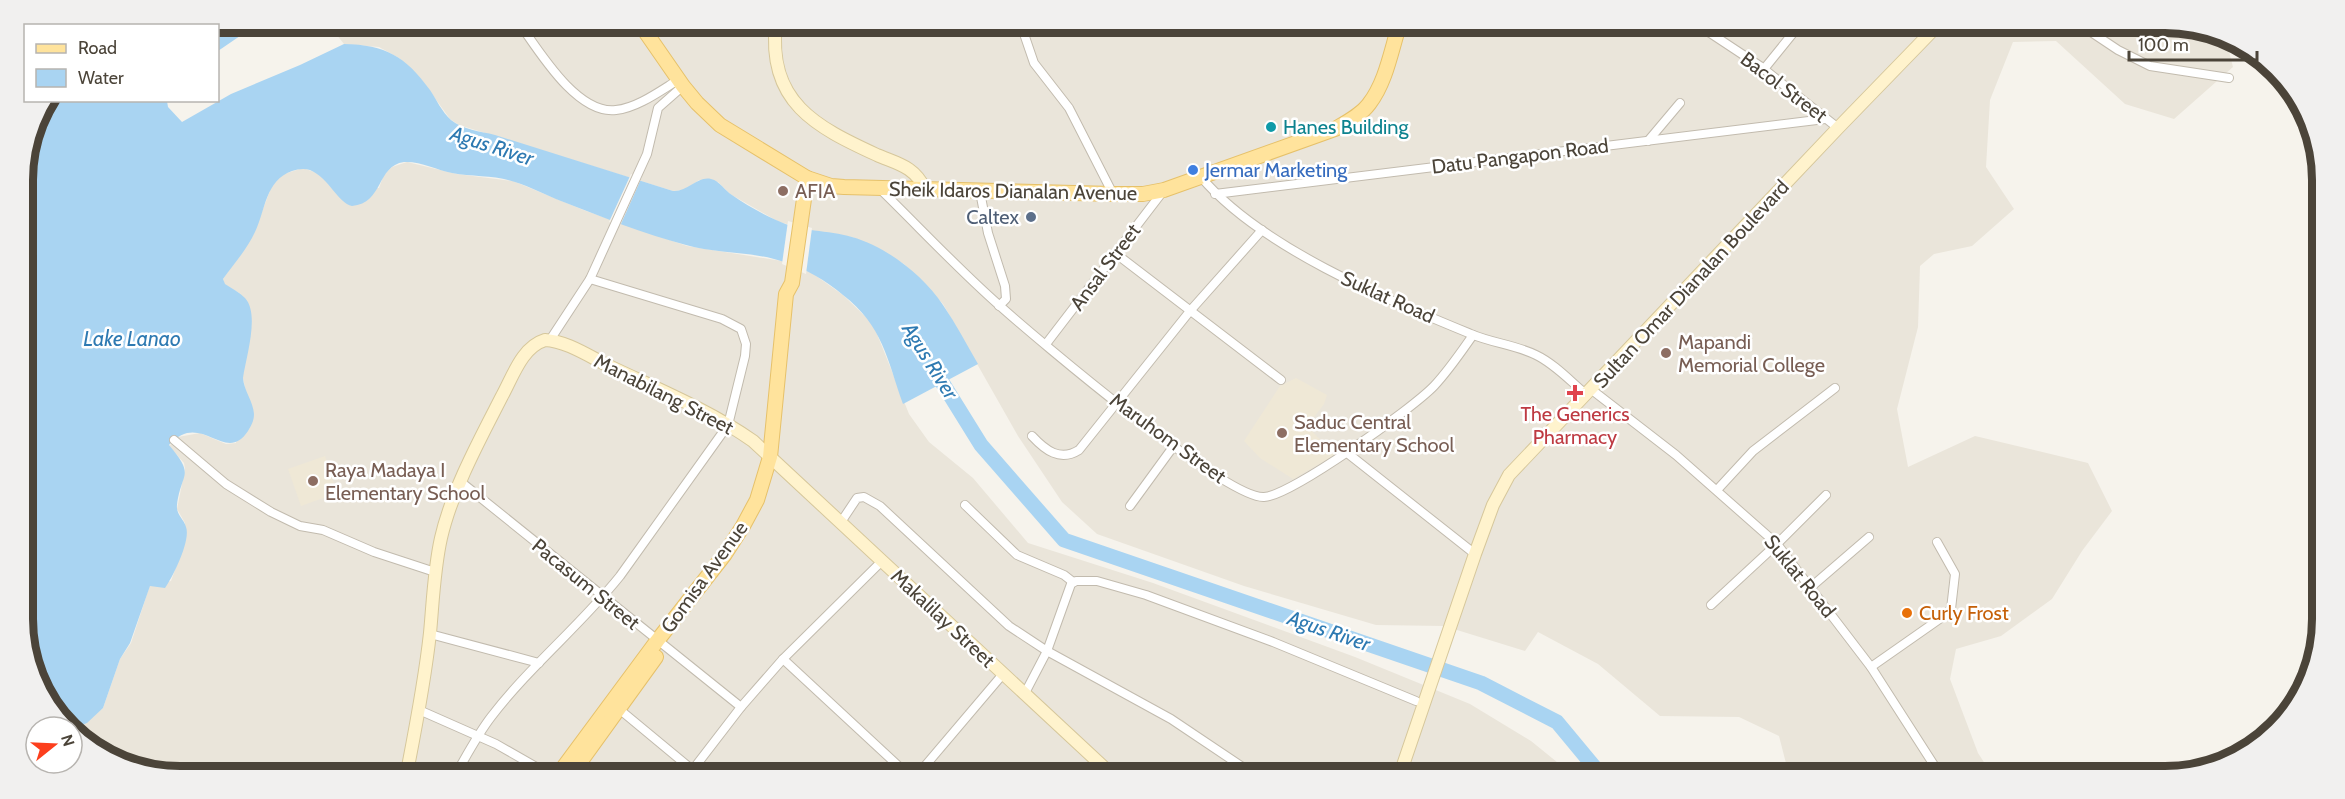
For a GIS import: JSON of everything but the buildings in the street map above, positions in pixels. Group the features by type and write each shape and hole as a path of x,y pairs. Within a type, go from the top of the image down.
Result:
{"main road":[{"name":"Sheik Idaros Dianalan Avenue","path":"646,33 680,83 720,125 807,178 831,186 1113,194 1143,194 1164,190 1335,129 1369,105 1381,82 1397,33"},
{"path":"776,33 775,51 783,78 791,97 801,111 833,133 913,171 925,189"},
{"name":"Sultan Omar Dianalan Boulevard","path":"1402,766 1420,699 1449,628 1493,506 1509,475 1930,33"},
{"name":"Gomisa Avenue","path":"565,766 749,529 763,503 773,460 794,295 793,279 807,178"},
{"path":"408,766 430,634 435,572 446,519 461,482 521,360 531,348 548,340"},
{"name":"Manabilang Street","path":"548,340 574,349 728,425 753,441 773,460"},
{"name":"Makalilay Street","path":"773,460 1101,766"},
{"name":"Gomisa Avenue","path":"577,766 619,709 660,644"}],"street":[{"path":"527,33 573,91 594,107 619,110 680,83"},
{"path":"1024,33 1034,63 1070,108 1113,194"},
{"name":"Bacol Street","path":"1710,33 1764,69 1838,128"},
{"path":"1764,69 1793,33"},
{"path":"2092,33 2118,50 2150,66 2229,78"},
{"path":"548,340 590,279 647,154 658,108 680,83"},
{"path":"1648,141 1680,103"},
{"name":"Datu Pangapon Road","path":"1215,194 1825,119"},
{"name":"Suklat Road","path":"1201,177 1215,194 1262,230 1338,275 1473,335 1537,355 1717,489 1777,544 1811,587 1871,667 1935,766"},
{"name":"Maruhom Street","path":"880,188 999,306 1173,447 1223,480 1250,494 1265,497 1286,489 1346,452 1434,387 1473,335"},
{"name":"Ansal Street","path":"1046,344 1164,190"},
{"path":"980,192 988,233 1005,286 1006,299 999,306"},
{"path":"1032,436 1056,454 1071,455 1079,450 1191,311 1262,230"},
{"path":"1115,253 1281,380"},
{"path":"460,766 477,735 500,705 602,598 664,518 728,425 745,356 745,336 741,329 722,319 590,279"},
{"path":"1717,489 1753,451 1835,388"},
{"path":"174,440 226,484 291,522 323,530 374,552 435,572"},
{"path":"1130,506 1173,447"},
{"path":"1346,452 1475,554"},
{"name":"Pacasum Street","path":"461,482 741,708"},
{"path":"1711,605 1826,495"},
{"path":"841,522 857,498 864,496 880,506 1009,626 1047,651 1171,719 1242,766"},
{"path":"965,505 1017,555 1064,575 1073,582 1097,581 1146,595 1420,699"},
{"path":"1811,587 1869,537"},
{"path":"1871,667 1951,609 1955,574 1937,543"},
{"path":"698,766 741,708 783,659 882,561"},
{"path":"1024,695 1047,651 1073,582"},
{"path":"430,634 539,663"},
{"path":"783,659 898,766"},
{"path":"925,766 1003,674"},
{"path":"619,709 686,766"},
{"path":"419,710 477,735 534,766"}],"shaded area":[{"path":"335,33 2165,33 2185,34 2222,44 2228,47 2233,67 2174,119 2125,104 2056,41 2013,42 1990,100 1986,167 2014,209 1972,246 1934,254 1920,266 1918,327 1897,409 1908,467 1975,436 2088,463 2112,511 2082,551 2052,599 2001,636 1956,649 1950,679 1978,753 1986,766 1787,766 1779,736 1739,717 1660,716 1598,664 1538,632 1525,651 1444,626 1376,625 1244,586 1097,534 1062,502 1018,436 943,304 904,264 852,237 817,232 779,222 730,194 718,182 699,180 685,190 673,191 459,125 450,119 421,79 399,58 379,47 344,44"},
{"path":"407,162 457,174 513,181 586,211 687,246 782,261 812,273 843,295 873,324 909,414 929,442 973,478 1028,543 1153,583 1355,657 1470,704 1531,741 1562,766 180,766 142,761 115,751 84,731 84,724 103,708 120,659 131,643 150,585 171,581 185,542 185,523 177,509 185,469 184,463 169,446 178,437 200,433 226,444 236,443 246,392 243,378 241,294 224,284 223,279 253,235 271,188 284,174 303,168 317,173 331,185 379,188 384,174 392,167"},
{"name":"Saduc Central Elementary School","path":"1296,378 1327,395 1324,404 1307,426 1335,455 1293,479 1260,458 1244,441 1280,386"},
{"name":"Raya Madaya I Elementary School","path":"325,456 337,493 301,506 288,469"}],"water":[{"path":"219,33 244,33 219,50"},
{"name":"Lake Lanao","path":"344,44 383,50 412,69 448,117 466,128 673,191 678,191 701,180 711,179 748,205 785,224 852,237 878,248 915,273 935,294 978,364 903,404 888,358 867,319 829,284 792,265 772,258 698,248 670,241 500,178 452,173 422,164 404,162 389,170 370,198 352,206 342,200 317,174 306,169 292,171 276,182 271,189 252,238 223,279 225,284 245,298 251,314 251,336 243,378 253,409 252,423 239,440 230,443 192,433 181,435 169,445 182,463 185,475 177,505 187,533 184,549 165,588 150,586 130,643 120,659 103,708 84,724 84,715 68,715 48,684 41,667 33,629 33,170 38,142 44,123 56,102 167,102 168,107 182,122 231,94"}],"pier":[{"path":"631,174 642,177 620,226 609,222"},
{"path":"788,221 812,228 806,274 782,264"}],"waterway":[{"name":"Agus River","path":"932,366 981,445 1064,540 1481,683 1557,722 1594,766"}],"place":[{"name":"Hanes Building","path":"1271,127"},
{"name":"Jermar Marketing","path":"1193,170"},
{"name":"AFIA","path":"783,191"},
{"name":"Caltex","path":"1031,217"},
{"name":"Mapandi Memorial College","path":"1666,353"},
{"name":"The Generics Pharmacy","path":"1575,393"},
{"name":"Saduc Central Elementary School","path":"1282,433"},
{"name":"Raya Madaya I Elementary School","path":"313,481"},
{"name":"Curly Frost","path":"1907,613"}]}
